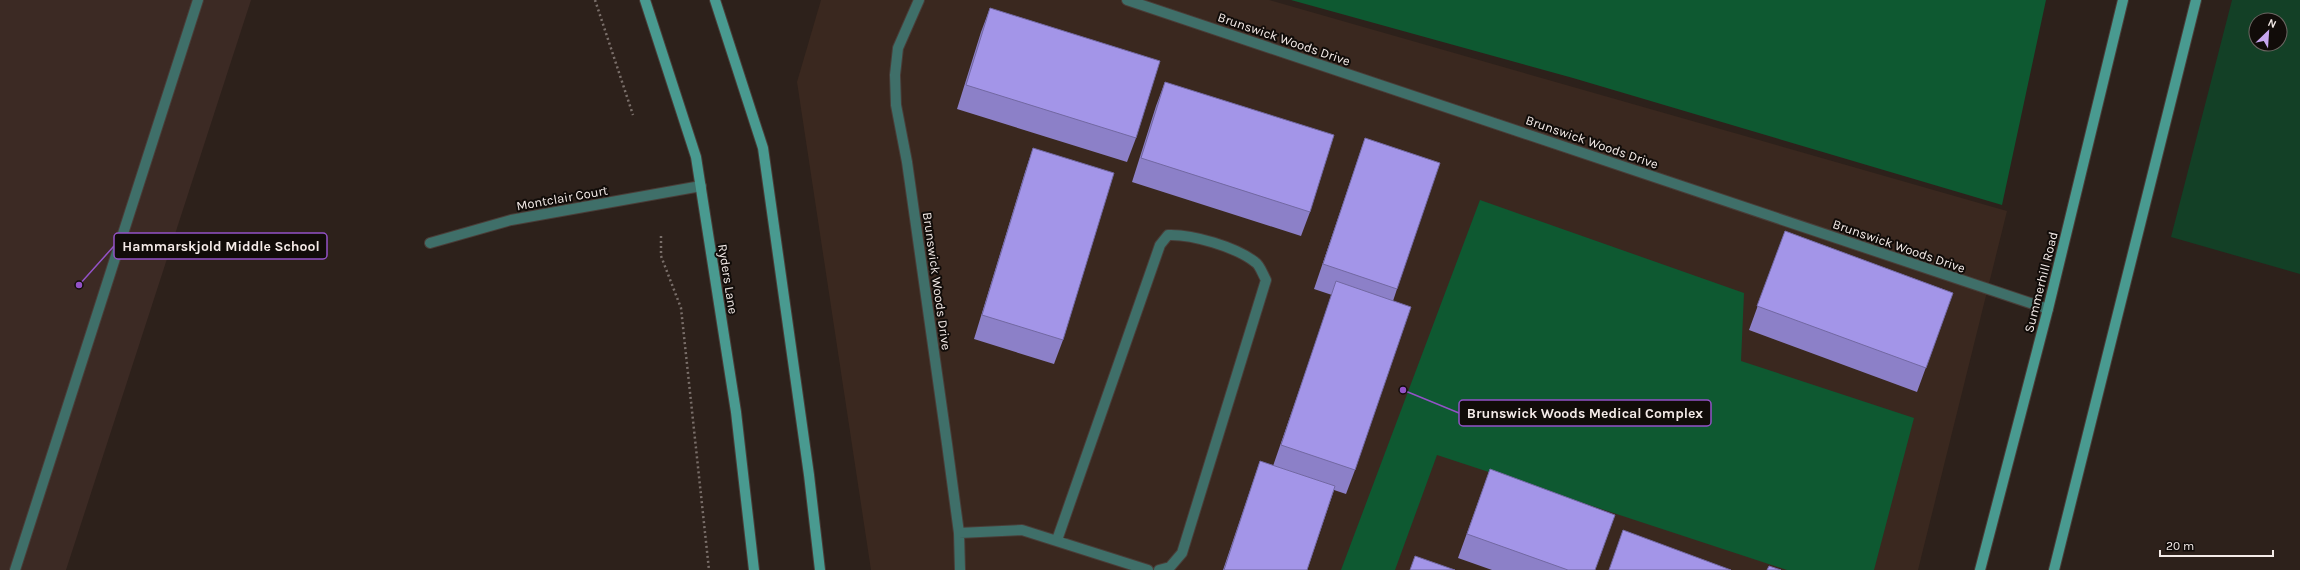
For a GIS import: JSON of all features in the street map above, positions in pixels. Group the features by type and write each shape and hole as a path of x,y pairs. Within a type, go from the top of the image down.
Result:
{"street":[{"path":"15,570 198,0"},
{"name":"Ryders Lane","path":"645,0 696,157 736,412 754,570"},
{"path":"715,0 763,148 809,475 820,570"},
{"name":"Brunswick Woods Drive","path":"919,0 898,48 895,75 896,105 907,162 959,533 960,570"},
{"name":"Brunswick Woods Drive","path":"1127,0 2048,310"},
{"name":"Summerhill Road","path":"1980,570 2048,310 2123,0"},
{"path":"2054,570 2196,0"},
{"name":"Montclair Court","path":"430,243 511,220 701,186"},
{"path":"1057,540 1160,244 1168,235 1183,235 1241,253 1257,263 1266,280 1182,553 1170,567 1159,570"},
{"path":"959,533 1022,530 1148,570"}],"path":[{"path":"595,0 633,115"},
{"path":"661,236 661,256 681,308 709,570"}],"shaded area":[{"path":"0,0 251,0 66,570 0,570"},
{"path":"821,0 1269,0 2007,211 1918,570 871,570 797,82"}],"green space":[{"path":"1291,0 2046,0 2002,205 1573,78"},
{"path":"2232,0 2300,0 2300,274 2171,237"},
{"path":"1480,200 1744,293 1741,361 1914,418 1874,570 1787,570 1437,455 1395,570 1341,570"}],"building":[{"path":"990,8 1160,61 1136,138 966,85"},
{"path":"1165,82 1334,135 1310,212 1141,158"},
{"path":"1365,138 1440,163 1397,289 1323,264"},
{"path":"1033,148 1114,173 1063,340 982,315"},
{"path":"1785,231 1953,293 1926,368 1757,306"},
{"path":"1336,281 1411,307 1355,470 1281,445"},
{"path":"1260,461 1335,486 1307,570 1224,570"},
{"path":"1490,469 1615,515 1595,570 1568,570 1467,534"},
{"path":"1623,530 1731,570 1609,570"},
{"path":"1415,556 1455,570 1410,570"},
{"path":"1769,566 1781,570 1767,570"}],"place":[{"name":"Hammarskjold Middle School","path":"79,285"},
{"name":"Brunswick Woods Medical Complex","path":"1403,390"}]}
